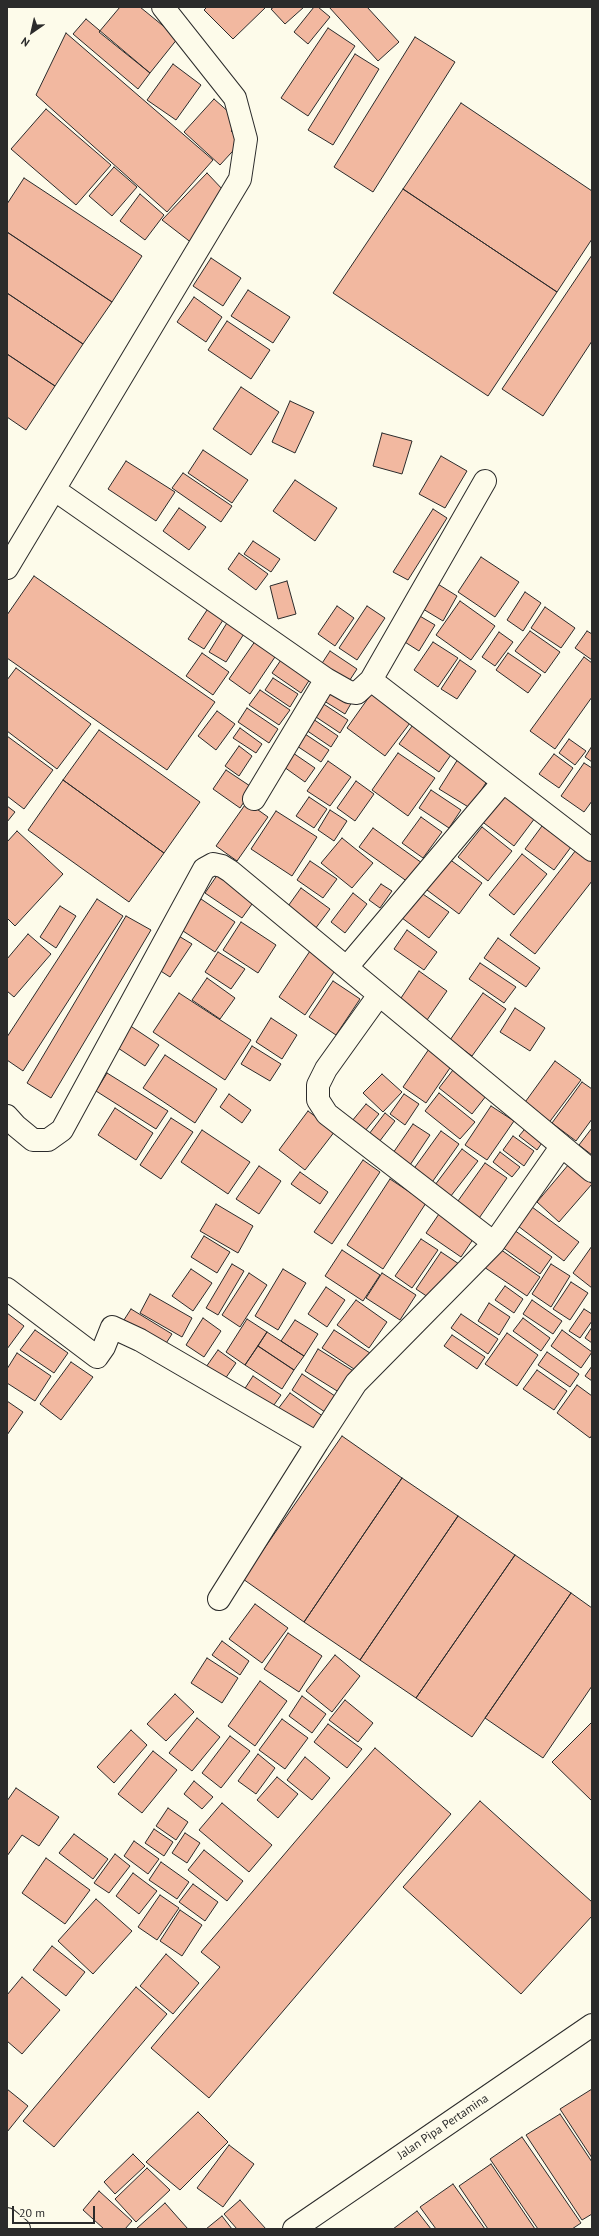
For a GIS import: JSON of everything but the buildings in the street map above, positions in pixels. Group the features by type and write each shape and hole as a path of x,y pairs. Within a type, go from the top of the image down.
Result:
{"street":[{"path":"7,568 240,179 246,139 235,98 163,7"},
{"path":"55,490 326,679 349,692 357,693 371,680 485,481"},
{"path":"254,799 326,679"},
{"path":"371,680 592,850"},
{"path":"347,968 503,782"},
{"path":"10,1125 34,1140 48,1140 62,1130 204,869 213,864 222,866 230,871 561,1147 592,1171"},
{"path":"379,995 326,1069 318,1085 318,1100 327,1114 494,1243"},
{"path":"218,1599 356,1383 494,1243 561,1147"},
{"path":"7,1289 97,1357 104,1347 112,1327 140,1340 317,1443"},
{"name":"Jalan Pipa Pertamina","path":"294,2229 592,2025"},
{"path":"7,2219 19,2229"}]}
